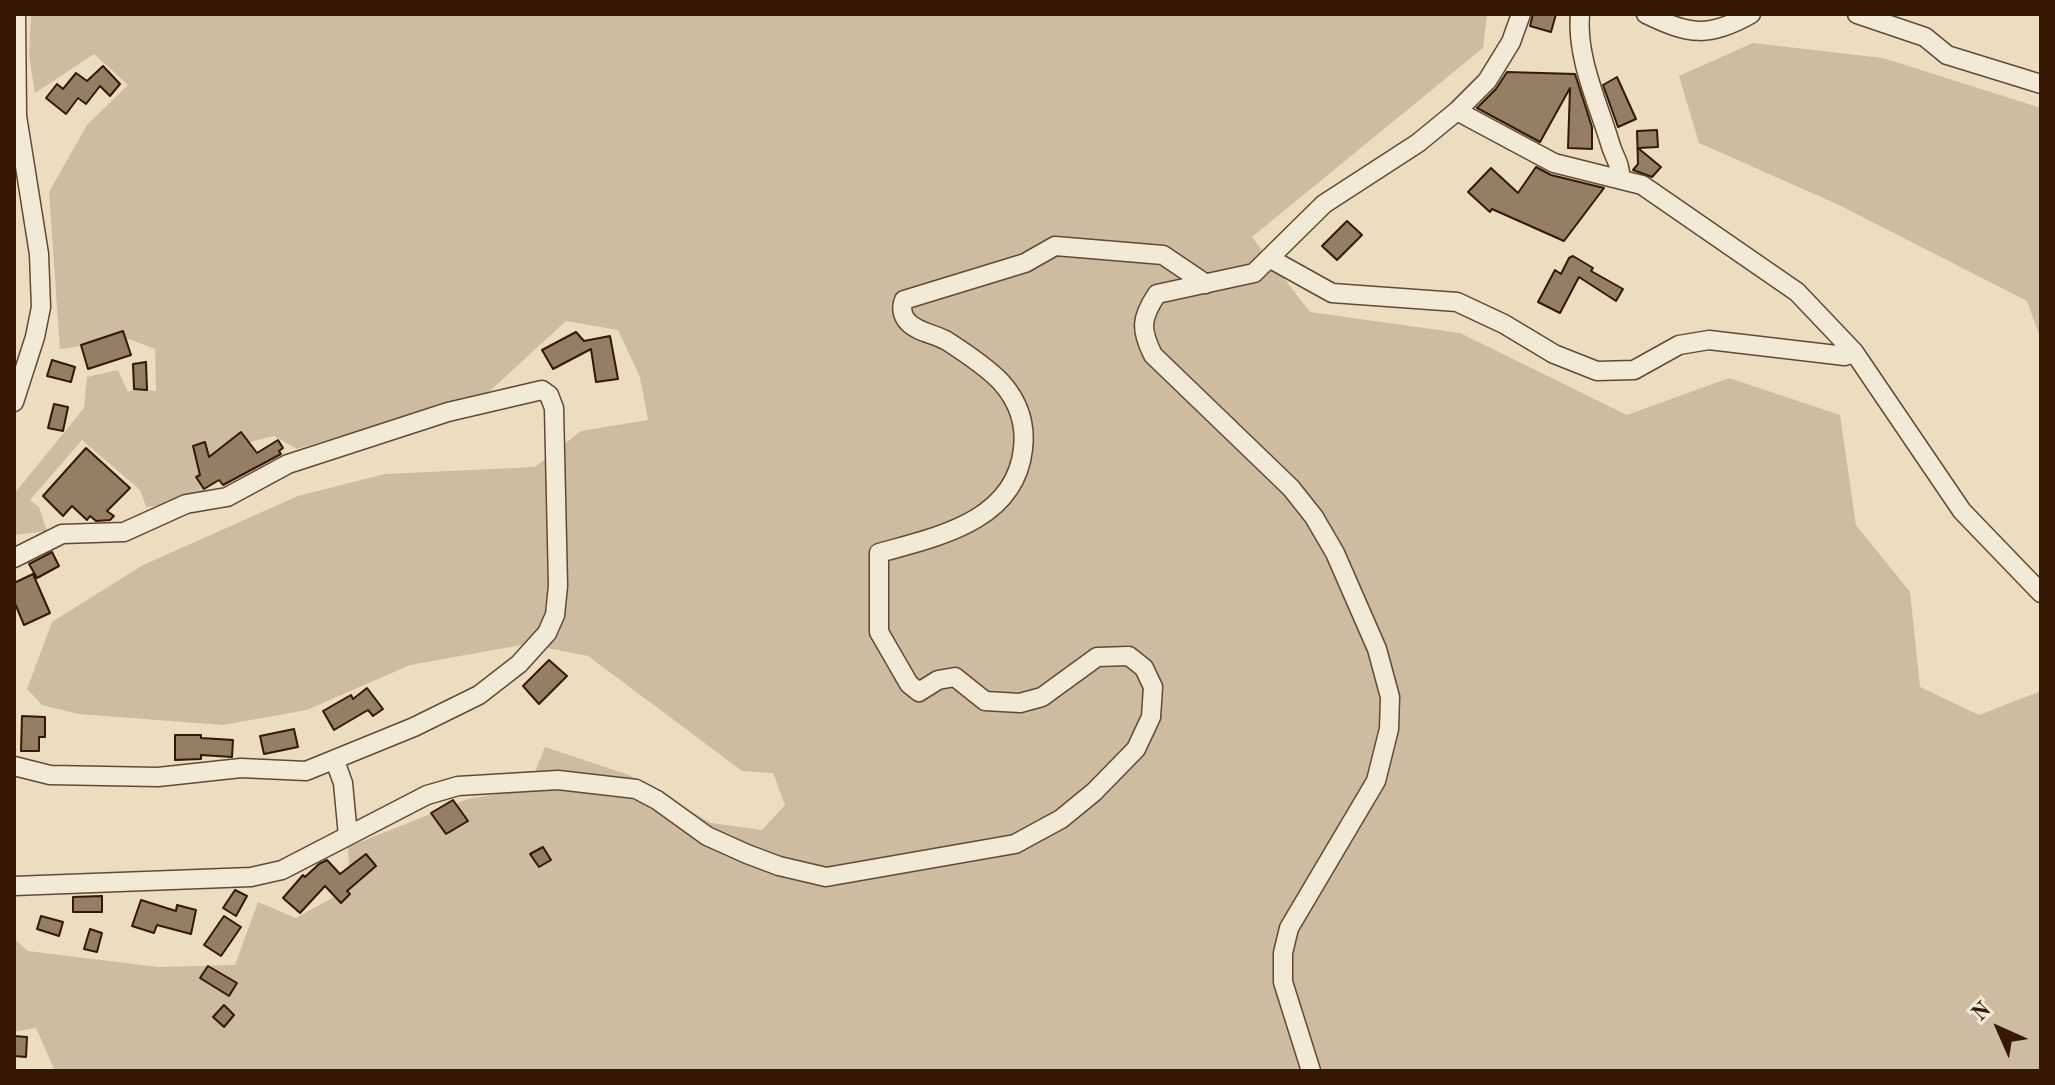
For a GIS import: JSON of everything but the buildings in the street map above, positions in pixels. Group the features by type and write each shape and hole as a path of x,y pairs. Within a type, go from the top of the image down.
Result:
{"street":[{"path":"14,402 35,337 41,307 39,254 15,116 16,14"},
{"path":"1311,1071 1283,982 1283,953 1289,928 1376,781 1389,729 1390,697 1377,649 1335,553 1314,517 1291,488 1153,355 1144,337 1144,314 1157,294 1254,273 1324,204 1418,143 1487,81 1511,42 1521,14"},
{"path":"1580,14 1580,44 1612,150 1620,166 1620,179"},
{"path":"1646,14 1679,30 1733,26 1751,14"},
{"path":"1857,14 1925,37 1947,55 2041,84"},
{"path":"1457,111 1554,163 1642,185 1797,292 1854,352 1962,511 2041,593"},
{"path":"14,886 251,877 282,870 427,795 458,786 558,780 636,789 657,800 707,836 779,866 826,877 1015,844 1061,819 1094,792 1136,749 1151,717 1153,687 1144,668 1129,656 1097,657 1042,697 1020,703 985,701 955,677 938,680 919,692 909,684 879,632 879,553 948,533 985,515 1002,498 1016,476 1026,428 1014,400 1000,381 946,341 909,324 903,315 902,304 904,300 1025,263 1055,246 1163,255 1206,284"},
{"path":"1269,258 1332,293 1457,302 1504,324 1554,354 1597,371 1634,370 1679,345 1709,340 1845,356 1854,352"},
{"path":"14,558 62,534 124,532 186,504 227,497 288,464 448,412 542,390 549,395 554,408 558,586 555,615 547,633 519,664 479,695 414,727 306,771 241,768 158,777 50,775 14,766"},
{"path":"335,761 343,783 348,836"}],"shaded area":[{"path":"31,14 1487,14 1483,48 1252,237 1310,312 1460,333 1627,415 1729,378 1840,415 1856,525 1910,592 1920,687 1979,715 2041,691 2041,1071 55,1071 36,1028 14,1032 14,939 28,951 158,967 235,965 258,902 296,918 350,888 348,847 468,799 528,789 545,747 629,775 711,823 762,830 785,805 773,773 742,771 588,656 527,644 410,665 307,710 223,725 78,714 42,705 27,689 52,622 143,565 298,496 385,474 535,467 581,431 648,420 640,377 618,330 566,321 479,401 388,422 297,449 274,436 250,442 204,468 204,494 162,505 146,507 140,490 82,440 30,500 39,507 47,531 14,535 14,494 84,408 87,377 118,370 128,392 134,389 156,391 155,349 129,339 60,349 49,192 87,125 128,85 94,54 35,93 29,56"},
{"path":"1753,43 1883,58 2041,108 2041,340 2027,301 1839,205 1699,143 1679,76"}]}
